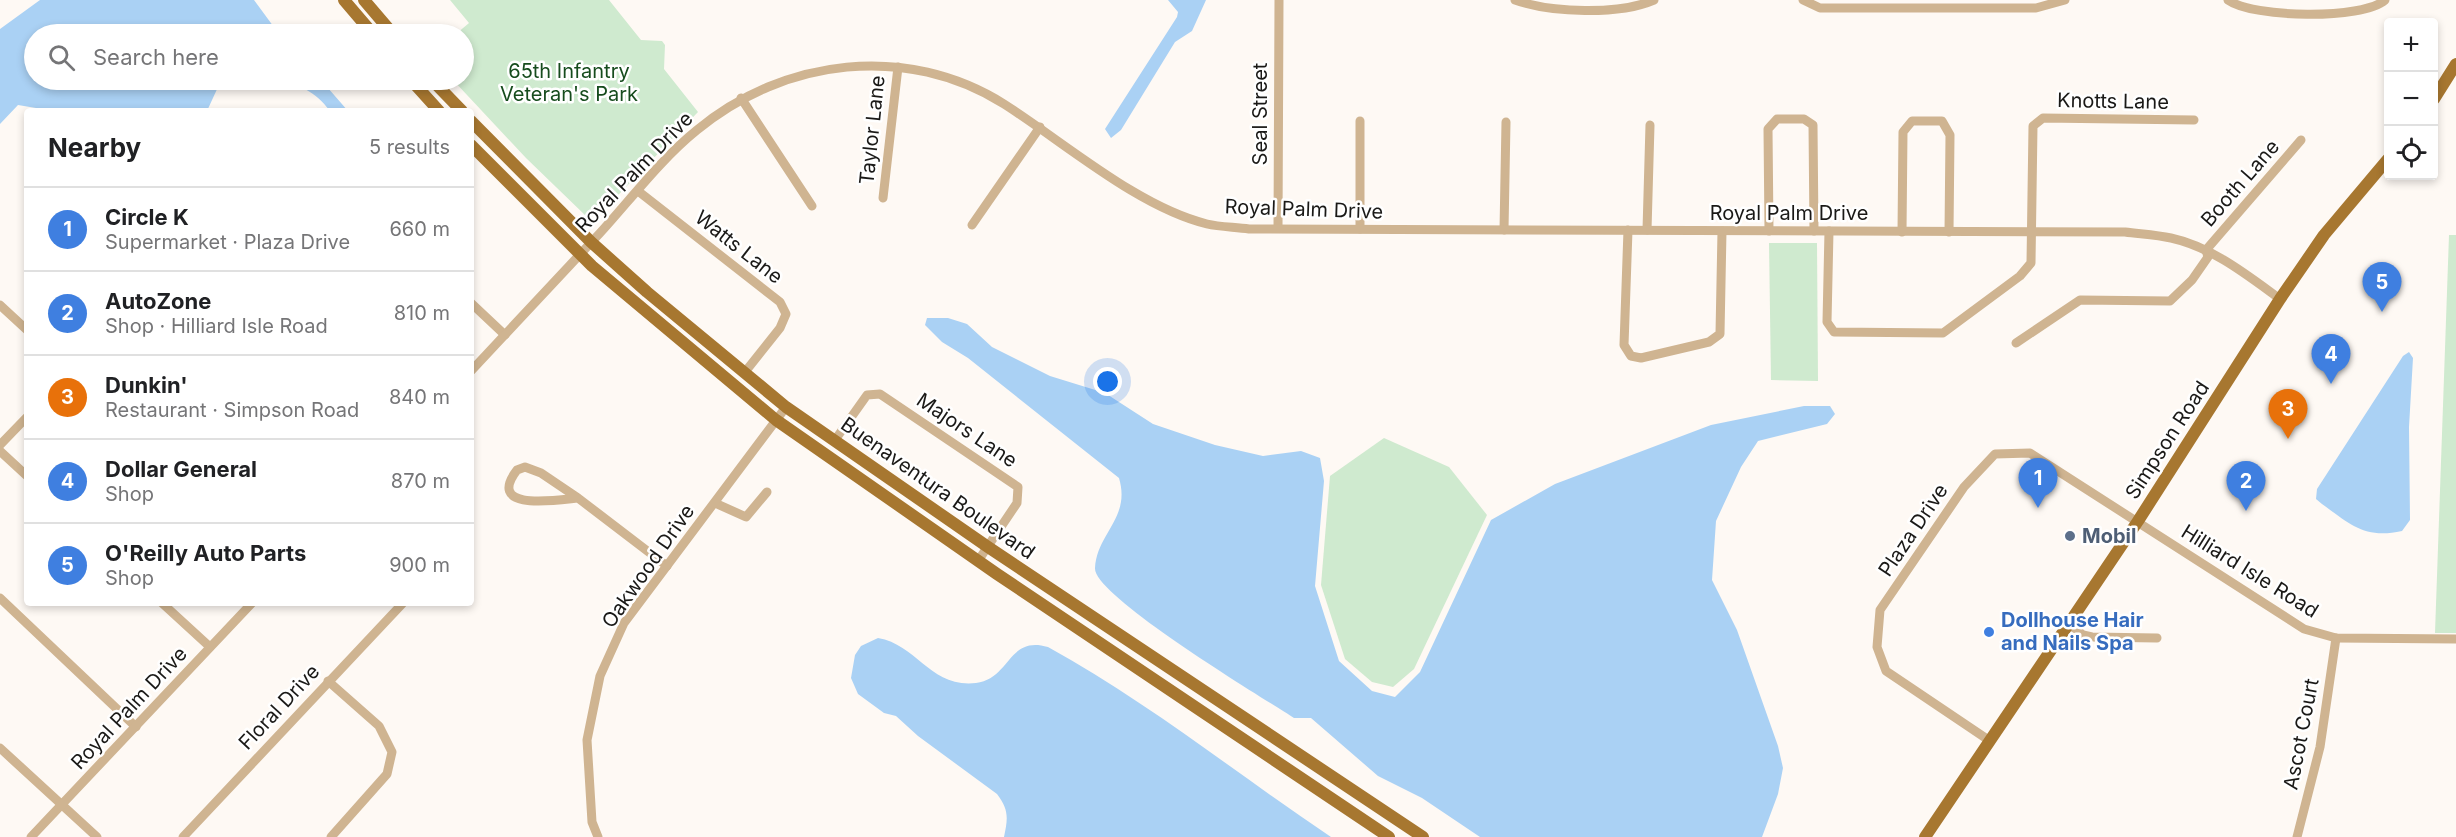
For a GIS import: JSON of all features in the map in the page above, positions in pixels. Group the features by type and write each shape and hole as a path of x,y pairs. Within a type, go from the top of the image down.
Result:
{"main road":[{"path":"344,0 364,24"},
{"path":"364,0 384,24"},
{"path":"2438,91 2456,64"},
{"path":"420,90 437,108"},
{"path":"442,90 459,108"},
{"name":"Buenaventura Boulevard","path":"474,124 591,242 647,292 786,407 988,547 1423,837"},
{"name":"Buenaventura Boulevard","path":"474,148 580,254 776,420 997,574 1389,837"},
{"name":"Simpson Road","path":"1926,837 2138,521 2280,299 2324,235 2384,164"}],"street":[{"name":"Seal Street","path":"1278,228 1279,0"},
{"path":"1515,0 1554,9 1634,8 1654,0"},
{"path":"1803,0 1820,8 2036,8 2065,0"},
{"path":"2228,0 2236,5 2264,11 2353,13 2379,6 2385,0"},
{"name":"Royal Palm Drive","path":"474,368 695,131 741,98 771,83 824,69 855,65 898,67 936,74 975,88 1040,127 1131,191 1172,211 1207,224 1360,229 2125,232 2172,238 2206,250 2245,273 2280,299"},
{"name":"Taylor Lane","path":"883,198 898,67"},
{"path":"741,98 812,206"},
{"name":"Knotts Lane","path":"2032,232 2033,126 2043,118 2194,120"},
{"path":"1769,231 1768,129 1777,119 1804,119 1813,125 1814,231"},
{"path":"1360,121 1360,229"},
{"path":"1902,232 1903,132 1912,121 1942,121 1950,135 1949,232"},
{"path":"1504,230 1506,122"},
{"path":"1647,230 1650,125"},
{"path":"972,225 1040,127"},
{"name":"Booth Lane","path":"2016,342 2080,300 2170,301 2192,280 2208,257 2206,250 2301,140"},
{"name":"Watts Lane","path":"638,191 780,302 786,314 780,328 745,372"},
{"path":"1628,230 1624,345 1631,356 1641,358 1709,342 1720,334 1722,231"},
{"path":"1829,231 1827,322 1834,332 1943,333 2019,276 2031,263 2032,232"},
{"path":"0,305 24,327"},
{"path":"474,306 505,334"},
{"name":"Majors Lane","path":"835,440 867,395 880,394 1018,487 1017,503 978,561"},
{"name":"Oakwood Drive","path":"598,837 592,822 587,740 600,676 624,623 786,407"},
{"path":"0,446 24,420"},
{"path":"0,451 24,473"},
{"name":"Plaza Drive","path":"1990,741 1886,671 1877,647 1880,610 1964,487 1995,454 2030,453 2138,521"},
{"path":"578,498 552,501 519,499 512,496 508,489 509,480 517,470 531,468 578,498 667,566"},
{"path":"716,502 746,517 767,492"},
{"name":"Hilliard Isle Road","path":"2138,521 2276,613 2304,629 2336,638 2456,639"},
{"path":"997,574 1007,559"},
{"path":"0,598 136,727"},
{"path":"165,606 210,647"},
{"name":"Royal Palm Drive","path":"31,837 249,606"},
{"name":"Floral Drive","path":"183,837 400,606"},
{"path":"2068,623 2083,635 2092,637 2157,638"},
{"name":"Ascot Court","path":"2297,837 2320,747 2336,638"},
{"path":"328,681 379,726 392,752 387,774 331,837"},
{"path":"0,748 97,837"}],"green space":[{"name":"65th Infantry Veteran's Park","path":"450,0 609,0 641,40 662,41 665,45 664,69 698,112 599,215 587,217 526,158 462,90 474,90 474,24 469,23"},
{"path":"2449,235 2456,235 2456,633 2435,633"},
{"path":"1769,243 1817,243 1818,381 1771,380"},
{"path":"1384,438 1449,467 1487,515 1414,669 1393,687 1372,682 1345,659 1321,585 1330,476"}],"water":[{"path":"40,0 254,0 272,24 24,24 24,90 217,90 208,108 36,108 18,105 0,124 0,29"},
{"path":"1168,0 1206,0 1192,31 1175,42 1121,130 1111,138 1105,129 1177,17 1178,12"},
{"path":"306,90 330,90 345,108 327,108"},
{"path":"927,318 948,318 967,324 992,347 1050,376 1105,393 1153,424 1215,445 1263,456 1301,451 1320,458 1324,481 1315,586 1339,661 1372,691 1395,697 1420,672 1491,520 1555,484 1711,425 1804,406 1830,406 1835,414 1827,424 1758,441 1741,467 1716,521 1712,580 1737,630 1778,746 1783,768 1778,794 1762,837 1480,837 1422,798 1378,776 1311,718 1294,718 1218,670 1149,623 1121,601 1102,582 1095,568 1101,545 1121,504 1119,478 968,358 942,342 925,325"},
{"path":"2409,352 2413,358 2409,427 2410,520 2402,531 2368,532 2350,524 2316,499 2317,489 2403,356"},
{"path":"878,638 904,649 935,673 960,683 988,680 1025,647 1035,645 1048,647 1157,715 1331,837 1004,837 1007,814 997,794 918,736 896,716 884,713 858,694 851,678 855,655 861,646"}],"place":[{"name":"O'Reilly Auto Parts","path":"2382,312"},
{"name":"Dollar General","path":"2331,384"},
{"name":"Dunkin'","path":"2288,439"},
{"name":"Circle K","path":"2038,508"},
{"name":"AutoZone","path":"2246,511"},
{"name":"Mobil","path":"2070,536"},
{"name":"Dollhouse Hair and Nails Spa","path":"1989,632"}]}
